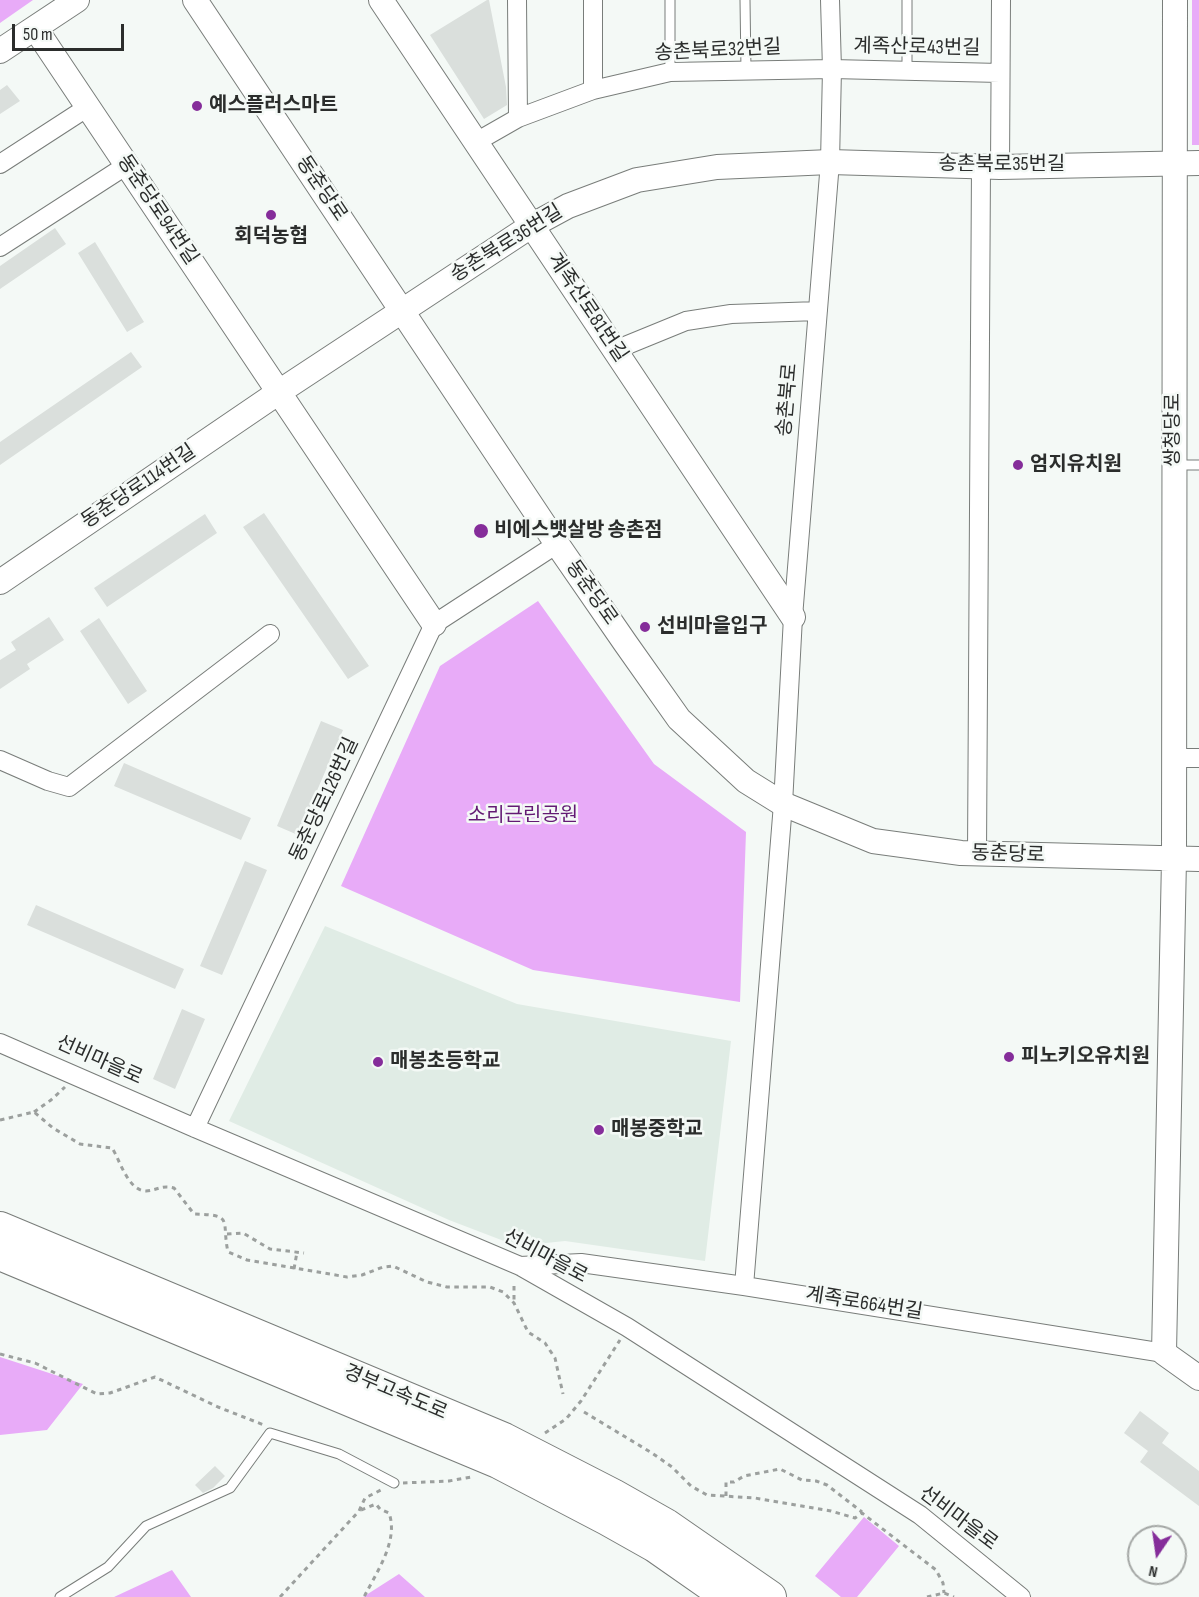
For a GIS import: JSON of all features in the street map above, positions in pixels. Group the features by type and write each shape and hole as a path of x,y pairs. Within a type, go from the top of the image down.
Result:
{"highway":[{"name":"경부고속도로","path":"0,1228 504,1439 666,1525 770,1597"},
{"name":"경부고속도로","path":"0,1254 498,1462 655,1546 728,1597"}],"main road":[{"path":"0,51 77,0"},
{"name":"동춘당로","path":"195,0 557,544 679,719 746,781 783,804 873,841 977,854 1199,859"},
{"name":"계족산로81번길","path":"381,0 793,617"},
{"name":"쌍청당로","path":"1164,1353 1174,859 1175,0"},
{"name":"동춘당로94번길","path":"35,28 279,392"},
{"name":"송촌북로36번길","path":"402,309 531,225 568,206 637,180 717,167 830,162"},
{"name":"송촌북로35번길","path":"830,162 990,166 1199,163"},
{"name":"동춘당로114번길","path":"0,582 402,309"},
{"path":"279,392 434,624"},
{"name":"계족로664번길","path":"1164,1353 1199,1378"}],"street":[{"path":"517,0 518,118"},
{"path":"593,0 593,90"},
{"name":"송촌북로","path":"744,1286 783,804 793,617 830,162 832,69 830,0"},
{"name":"계족산로43번길","path":"977,854 990,166 1000,73 1000,0"},
{"name":"송촌북로32번길","path":"476,142 518,118 593,90 670,72 832,69"},
{"name":"계족산로43번길","path":"832,69 1000,73"},
{"path":"0,164 87,107"},
{"path":"0,247 127,165"},
{"path":"615,350 686,321 731,314 818,311"},
{"path":"434,624 557,544"},
{"name":"동춘당로126번길","path":"195,1128 434,624"},
{"path":"0,760 48,781 69,787 270,634"},
{"path":"1174,758 1199,758"},
{"name":"선비마을로","path":"0,1043 520,1266 627,1328 920,1515 1022,1597"},
{"name":"계족로664번길","path":"520,1266 581,1263 744,1286 1164,1353"}],"lane":[{"path":"670,0 670,72"},
{"path":"746,0 746,70"},
{"path":"907,0 907,70"},
{"path":"1174,465 1199,465"},
{"path":"60,1597 108,1567 146,1526 230,1488 270,1433 339,1454 394,1483"}],"path":[{"path":"0,1120 34,1112 51,1100 67,1084"},
{"path":"34,1112 53,1128 80,1144 112,1148 135,1188 143,1191 163,1186 174,1188 194,1214 216,1214 225,1221 228,1251 247,1260 347,1277 393,1266 427,1282 447,1287 490,1287 503,1292 514,1303 528,1332 545,1343 555,1358 563,1394"},
{"path":"227,1233 243,1233 270,1250 304,1253"},
{"path":"294,1269 297,1252"},
{"path":"514,1286 514,1303"},
{"path":"545,1433 566,1419 577,1406 627,1328"},
{"path":"0,1354 35,1363 97,1394 110,1393 155,1377 218,1407 266,1426 270,1433"},
{"path":"584,1413 652,1453 672,1467 691,1486 707,1494 755,1498 811,1507 855,1518 862,1513"},
{"path":"726,1496 726,1482 734,1482 744,1476 780,1468 802,1480 827,1485 936,1570 943,1583 944,1593"},
{"path":"281,1597 359,1511 365,1498 394,1483 449,1481 477,1476"},
{"path":"359,1511 376,1504 380,1509 389,1513 393,1523 386,1554 364,1597"},
{"path":"927,1597 944,1593 954,1597"}],"shaded area":[{"path":"325,926 517,1004 731,1041 705,1261 565,1241 517,1246 449,1220 229,1121"}],"green space":[{"path":"0,0 33,0 0,23"},
{"path":"1192,0 1199,0 1199,145 1192,145"},
{"name":"소리근린공원","path":"538,601 654,764 746,832 740,1002 533,970 341,886 440,666"},
{"path":"0,1357 83,1384 47,1430 0,1435"},
{"path":"864,1517 899,1546 857,1597 841,1597 815,1576"},
{"path":"172,1570 191,1597 114,1597"},
{"path":"399,1574 425,1597 363,1597"}],"building":[{"path":"489,0 506,87 507,105 484,119 430,35"},
{"path":"7,85 20,101 0,114 0,90"},
{"path":"55,228 66,244 0,289 0,266"},
{"path":"95,242 144,322 127,332 78,253"},
{"path":"131,352 142,367 0,465 0,442"},
{"path":"264,513 369,666 348,679 243,527"},
{"path":"205,514 217,533 107,607 94,588"},
{"path":"49,617 64,640 27,664 30,669 0,689 0,660 16,650 11,642"},
{"path":"99,618 147,691 128,704 80,631"},
{"path":"321,721 343,730 298,835 277,826"},
{"path":"124,763 251,818 241,840 114,786"},
{"path":"245,861 267,870 222,975 200,966"},
{"path":"36,905 184,969 175,989 27,925"},
{"path":"182,1009 205,1019 175,1089 153,1079"},
{"path":"1140,1411 1169,1433 1162,1443 1199,1471 1199,1506 1140,1462 1148,1451 1124,1433"},
{"path":"215,1466 225,1476 213,1488 203,1493 195,1485"}],"place":[{"name":"예스플러스마트","path":"197,106"},
{"name":"회덕농협","path":"271,215"},
{"name":"엄지유치원","path":"1018,465"},
{"name":"비에스뱃살방 송촌점","path":"481,531"},
{"name":"선비마을입구","path":"645,627"},
{"name":"피노키오유치원","path":"1009,1057"},
{"name":"매봉초등학교","path":"378,1062"},
{"name":"매봉중학교","path":"599,1130"}]}
